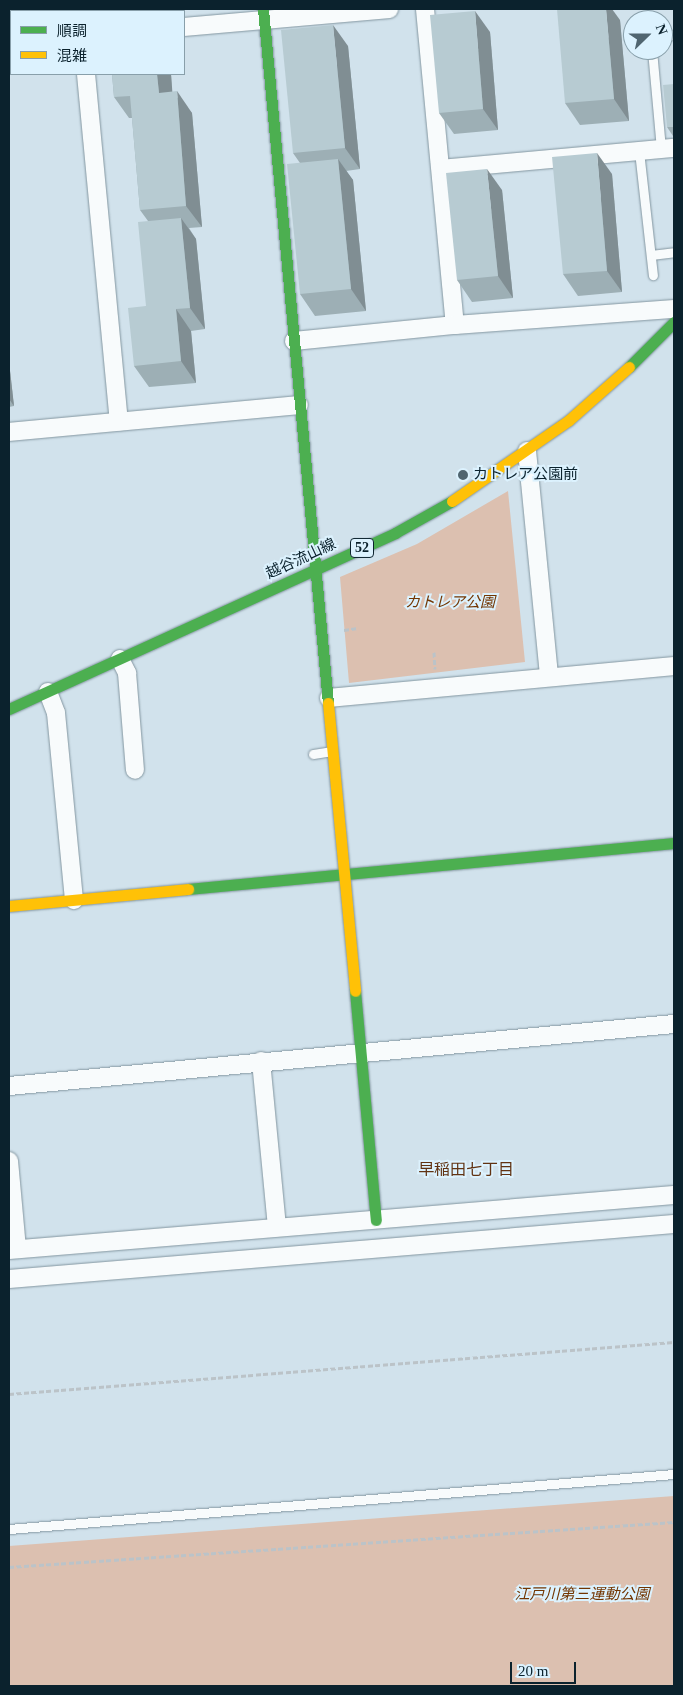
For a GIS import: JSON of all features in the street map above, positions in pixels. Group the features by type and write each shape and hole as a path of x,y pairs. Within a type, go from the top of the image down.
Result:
{"street":[{"path":"185,27 263,14 389,9"},
{"path":"425,9 455,325"},
{"path":"263,14 299,405 329,698 376,1220"},
{"path":"86,75 118,421"},
{"path":"440,169 668,148"},
{"path":"294,341 455,325 674,309"},
{"name":"越谷流山線","path":"9,710 435,512 527,451 612,384 674,322"},
{"path":"9,432 299,405"},
{"path":"527,451 549,676"},
{"path":"120,659 127,673 135,770"},
{"path":"329,698 549,676 674,666"},
{"path":"48,692 56,713 74,900"},
{"path":"9,906 674,843"},
{"path":"9,1086 674,1024"},
{"path":"261,1061 277,1227"},
{"path":"9,1161 13,1250 674,1195"},
{"path":"9,1279 674,1224"}],"lane":[{"path":"654,60 660,87 668,148"},
{"path":"639,151 653,276"},
{"path":"651,255 674,252"},
{"path":"313,754 333,751"},
{"path":"9,1528 674,1474"}],"path":[{"path":"339,630 358,628"},
{"path":"9,1394 674,1342"},
{"path":"9,1567 674,1522"}],"green space":[{"name":"カトレア公園","path":"508,491 525,662 349,683 340,577 417,544"},
{"name":"江戸川第三運動公園","path":"674,1496 674,1686 9,1686 9,1546"}],"building":[{"path":"557,9 606,9 614,99 565,103"},
{"path":"475,11 483,109 439,113 430,15"},
{"path":"333,25 345,148 293,153 281,30"},
{"path":"112,75 157,75 159,93 177,91 186,206 140,210 130,96 114,97"},
{"path":"674,84 674,127 667,127 663,85"},
{"path":"597,153 607,271 563,274 552,157"},
{"path":"338,159 351,289 300,294 287,164"},
{"path":"487,169 498,276 457,280 446,173"},
{"path":"181,218 190,308 176,309 181,361 134,366 128,308 146,306 138,222"}],"traffic: fast":[{"path":"263,9 328,703"},
{"path":"629,367 674,322"},
{"path":"9,709 395,533 452,501"},
{"path":"188,889 674,843"},
{"path":"355,991 376,1220"}],"traffic: slow":[{"path":"452,501 569,420 629,367"},
{"path":"328,703 355,991"},
{"path":"9,906 188,889"}],"place":[{"name":"カトレア公園前","path":"463,475"}],"district":[{"name":"早稲田七丁目","path":"466,1170"}]}
